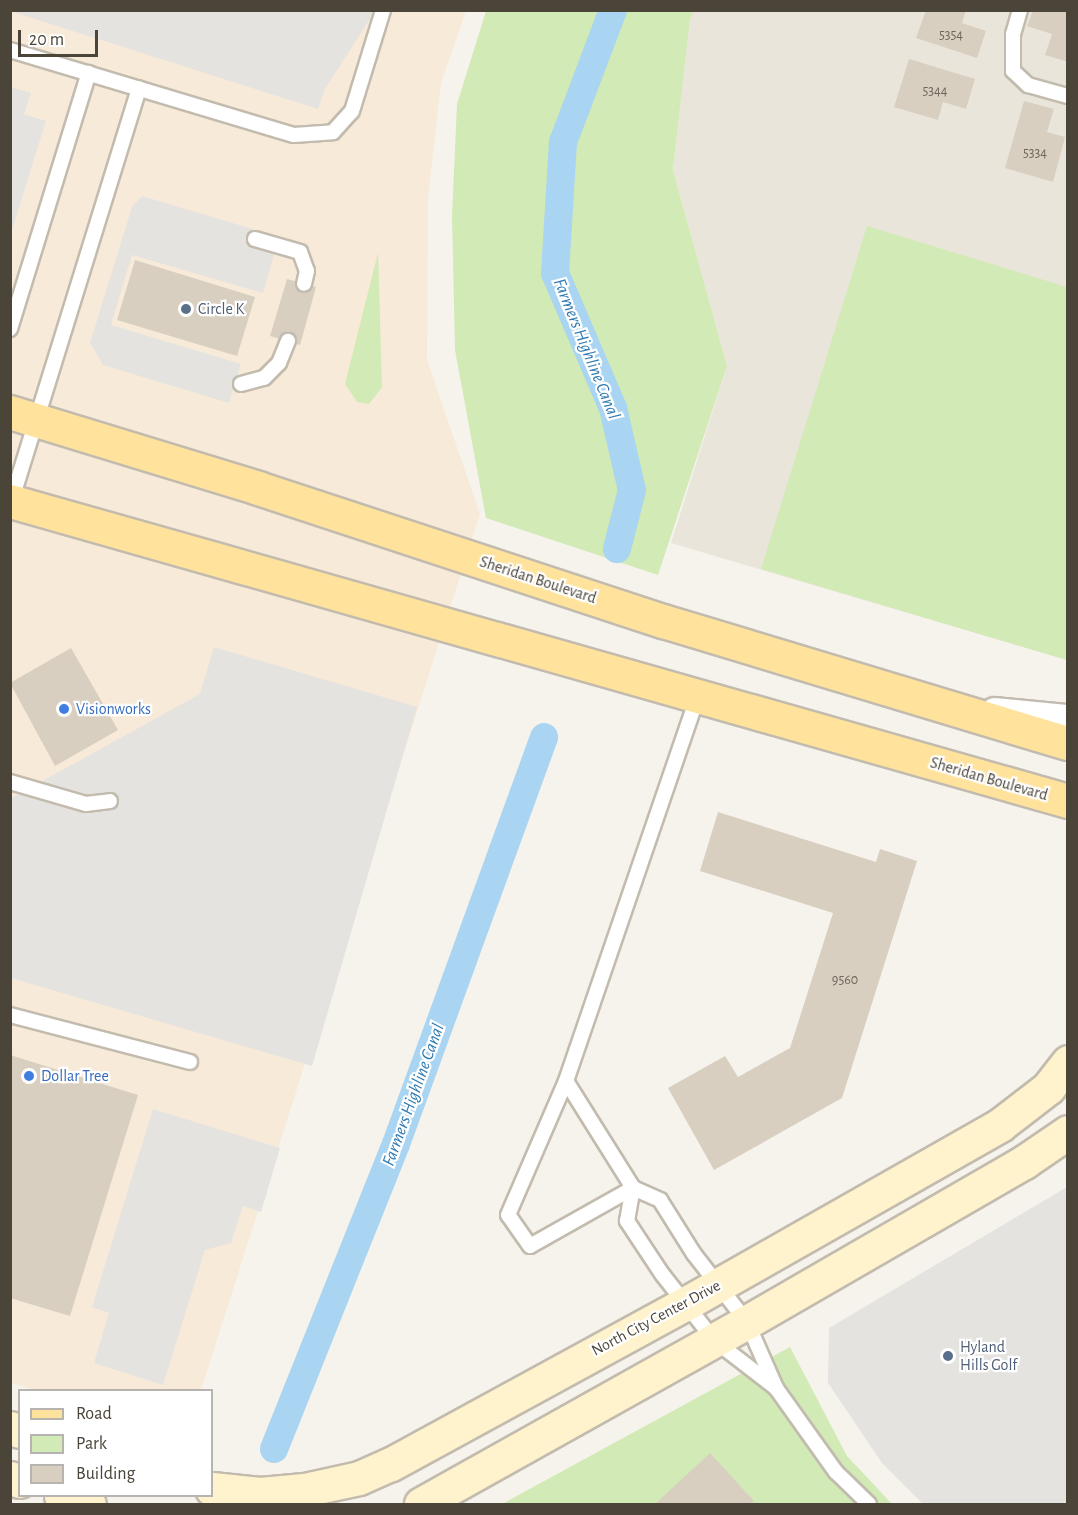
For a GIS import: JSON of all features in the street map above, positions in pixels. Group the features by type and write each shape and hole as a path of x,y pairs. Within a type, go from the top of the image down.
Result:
{"main road":[{"name":"Sheridan Boulevard","path":"24,416 258,488 663,621 1068,743"},
{"name":"Sheridan Boulevard","path":"11,502 698,696 1066,803"}],"street":[{"path":"951,708 1068,720"},
{"name":"North City Center Drive","path":"213,1489 260,1494 304,1490 359,1478 685,1304 1000,1125 1048,1088 1068,1062"},
{"path":"421,1504 715,1341 1024,1162 1068,1132"},
{"path":"64,1497 89,1504"}],"lane":[{"path":"10,50 294,135 333,132 352,111 383,10"},
{"path":"1020,10 1013,34 1013,71 1028,85 1068,96"},
{"path":"10,329 89,73"},
{"path":"11,502 24,416 139,88"},
{"path":"255,239 300,252 307,271 304,284"},
{"path":"241,384 264,378 279,363 288,341"},
{"path":"633,1188 530,1246 508,1215 566,1081 698,696"},
{"path":"10,782 86,804 110,801"},
{"path":"10,1015 190,1062"},
{"path":"566,1081 633,1188 660,1200 718,1285 747,1322 776,1388 836,1472 869,1504"},
{"path":"633,1188 627,1221 685,1304 715,1341 776,1388"}],"shaded area":[{"path":"10,11 466,11 441,83 428,198 427,360 480,514 201,1389 32,1389 11,1383"},
{"path":"10,11 375,11 325,89 318,109"},
{"path":"694,11 1067,11 1067,660 671,543 727,366 673,170 690,19"},
{"path":"10,87 31,93 24,114 46,121 12,230"},
{"path":"142,196 279,237 263,293 132,255 111,325 241,364 229,403 103,365 90,343 132,207"},
{"path":"214,647 417,707 312,1066 11,978 10,799 200,694"},
{"path":"153,1109 280,1148 261,1212 243,1206 231,1243 205,1250 163,1385 94,1363 109,1313 92,1307"},
{"name":"Hyland Hills Golf","path":"1067,1187 1067,1504 923,1504 882,1463 828,1383 829,1328"}],"green space":[{"path":"486,11 694,11 690,19 673,170 727,366 658,575 486,518 455,350 452,216 457,104"},
{"path":"867,226 1067,287 1067,660 761,569"},
{"path":"378,253 382,387 369,404 357,402 345,384"},
{"path":"790,1347 847,1456 892,1504 502,1504"}],"building":[{"path":"926,10 966,10 962,23 986,31 977,58 916,38"},
{"path":"1033,10 1068,10 1068,62 1045,55 1052,34 1027,26"},
{"path":"909,59 975,79 966,109 943,102 938,120 894,107"},
{"path":"1024,101 1054,109 1047,132 1065,137 1053,182 1005,168"},
{"name":"Circle K","path":"135,260 255,297 237,356 117,320"},
{"path":"287,279 316,287 300,345 270,336"},
{"name":"Visionworks","path":"71,648 118,730 55,766 10,683"},
{"path":"718,812 876,862 880,849 917,861 842,1098 714,1170 668,1088 725,1056 738,1077 790,1048 833,913 700,871"},
{"path":"10,1055 138,1095 70,1316 10,1298"},
{"path":"710,1453 754,1501 750,1504 655,1504"}],"waterway":[{"name":"Farmers Highline Canal","path":"613,10 563,142 555,273 613,408 632,490 617,549"},
{"name":"Farmers Highline Canal","path":"274,1449 396,1144 544,737"}],"place":[{"name":"Circle K","path":"186,309"},
{"name":"Visionworks","path":"64,709"},
{"name":"Dollar Tree","path":"29,1076"},
{"name":"Hyland Hills Golf","path":"948,1356"}]}
